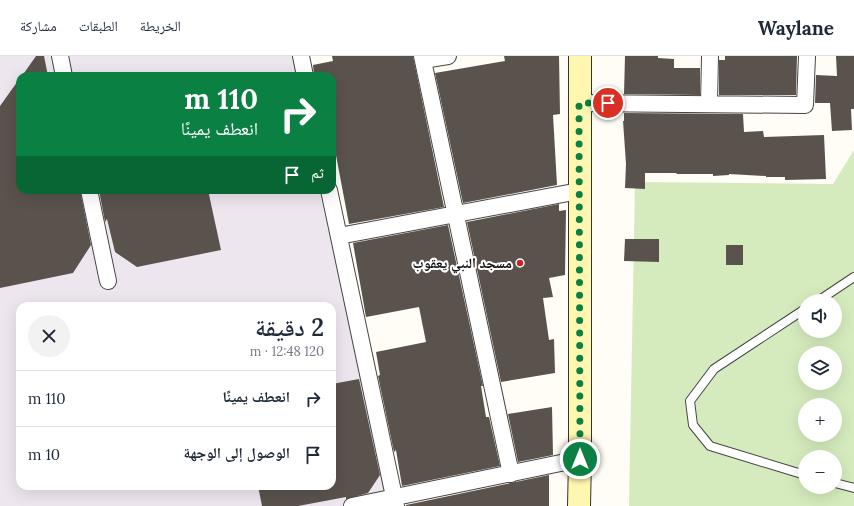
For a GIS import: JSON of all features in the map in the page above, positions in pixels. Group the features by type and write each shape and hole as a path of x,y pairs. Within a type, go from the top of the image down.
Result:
{"street":[{"path":"60,56 63,72"},
{"path":"301,56 304,72"},
{"path":"448,56 423,58 511,474"},
{"path":"579,506 580,56"},
{"path":"709,104 710,56"},
{"path":"579,103 805,105 807,56"},
{"path":"339,236 579,191"},
{"path":"90,194 108,281"},
{"path":"330,194 395,502"},
{"path":"352,506 395,502 580,459"}],"lane":[{"path":"828,294 854,277"},
{"path":"798,314 714,369 690,401 693,425 710,446 798,473"},
{"path":"842,485 854,488"}],"shaded area":[{"path":"0,56 295,56 298,72 16,72 16,194 324,194 390,506 0,506"}],"green space":[{"path":"854,150 854,506 629,506 635,182 833,184"}],"building":[{"path":"36,56 44,56 47,72 25,72"},
{"path":"332,56 413,56 444,207 349,224 336,155 336,72 314,72 313,65 333,61"},
{"path":"504,56 559,56 560,114 553,115 557,185 463,203 435,73 505,61"},
{"path":"625,56 658,56 658,58 674,59 674,68 700,68 700,95 624,94"},
{"path":"725,56 797,56 796,95 719,95 719,60 725,60"},
{"path":"836,56 854,56 854,109 851,109 852,130 832,131 830,103 815,103 816,75 837,76"},
{"path":"16,84 16,194 81,194 91,245 73,273 0,288 0,106"},
{"path":"624,113 743,114 744,132 763,131 764,137 824,135 826,179 785,180 785,177 729,174 713,176 713,174 645,173 645,189 625,188 626,164 623,121"},
{"path":"100,194 209,194 221,250 137,267 115,252 107,219 105,222"},
{"path":"559,204 559,211 566,210 565,275 549,278 553,297 543,298 549,340 554,339 555,373 501,382 467,222"},
{"path":"448,225 483,386 481,386 486,417 489,417 500,466 402,486 396,450 394,452 378,376 380,375 376,352 426,342 419,307 366,317 353,243"},
{"path":"625,239 659,239 659,262 624,261"},
{"path":"726,245 743,245 743,265 726,265"},
{"path":"359,379 380,475 368,493 346,499 346,497 298,506 262,506 259,490 336,490 336,383"},
{"path":"552,407 553,455 518,462 508,414"},
{"path":"549,475 549,506 406,506 406,505"}],"place":[{"name":"مسجد النبي يعقوب","path":"520,263"}],"route":[{"path":"580,459 579,103 608,103"}]}
